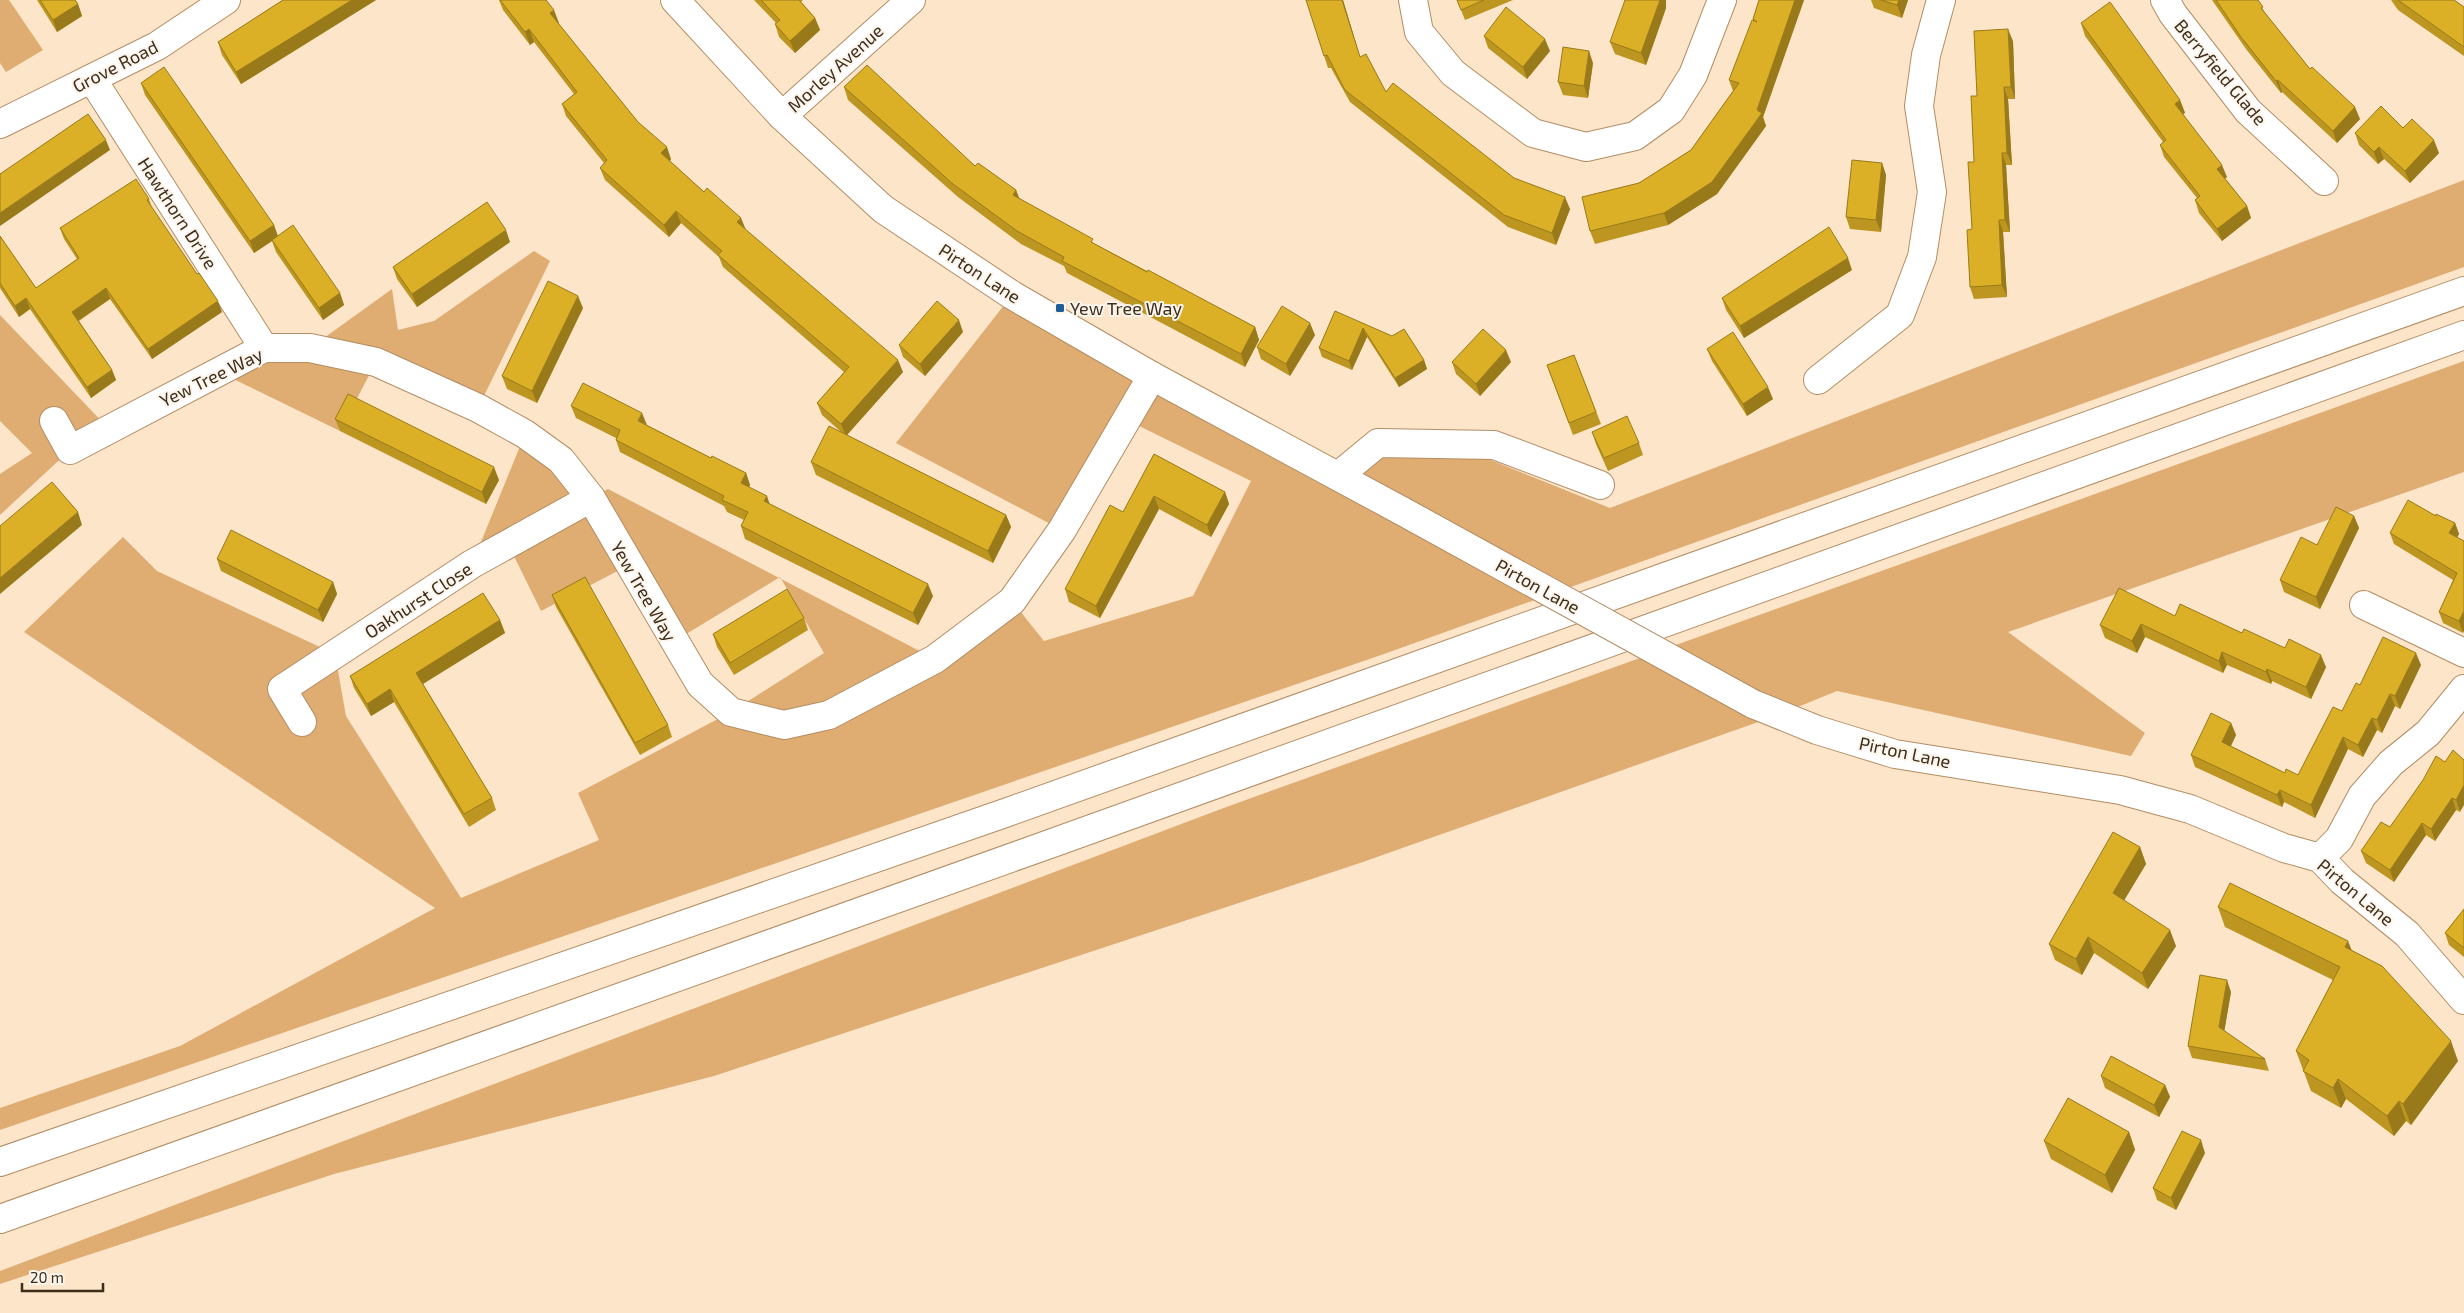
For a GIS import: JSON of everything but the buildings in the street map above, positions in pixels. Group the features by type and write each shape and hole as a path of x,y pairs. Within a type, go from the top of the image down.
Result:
{"main road":[{"name":"Grove Road","path":"0,124 26,109 92,79 157,46 226,0"},
{"name":"Pirton Lane","path":"675,0 782,116 883,209 1012,295 1152,376 1753,704 1817,730 1895,754 2120,790 2190,809 2284,848 2320,858 2342,881 2407,934 2464,1000"},
{"name":"Morley Avenue","path":"782,116 911,0"},
{"path":"1413,0 1419,32 1453,72 1534,133 1586,147 1635,136 1671,110 1693,75 1722,0"},
{"path":"1818,380 1900,315 1922,257 1932,192 1919,106 1926,54 1941,0"},
{"name":"Berryfield Glade","path":"2165,0 2173,14 2248,111 2324,182"},
{"name":"Hawthorn Drive","path":"92,79 264,348"},
{"path":"0,1162 1017,808 2464,291"},
{"path":"0,1219 1049,845 2464,335"},
{"name":"Yew Tree Way","path":"54,422 70,450 264,348 310,348 366,360 420,381 526,434 561,460 591,498 700,684 731,712 784,725 829,715 935,659 1012,601 1062,530 1152,376"},
{"path":"1338,476 1378,443 1494,445 1600,485"},
{"name":"Oakhurst Close","path":"302,722 282,689 472,564 591,498"},
{"path":"2364,605 2464,653"},
{"path":"2320,858 2339,839 2362,796 2391,763 2428,732 2461,696 2464,689"}],"shaded area":[{"path":"0,0 9,0 43,50 6,72 0,63"},
{"path":"2464,180 2464,267 1384,654 0,1130 0,1108 180,1046 435,908 24,632 123,537 157,571 335,654 346,716 461,898 599,840 578,793 731,712 824,653 781,579 935,659 1012,601 1044,641 1193,596 1251,481 1127,420 1062,530 896,443 1012,295 1337,476 1378,443 1488,459 1610,508"},
{"path":"534,251 550,261 478,408 376,362 340,431 217,371 310,348 392,289 398,330 434,321"},
{"path":"0,315 109,429 70,450 0,515 0,474 32,453 0,421"},
{"path":"2464,361 2464,472 2008,632 2145,733 2131,756 1837,691 1778,715 1360,863 714,1076 334,1174 0,1284 0,1271 1221,809"},
{"path":"525,434 591,498 608,489 779,578 673,642 629,565 541,611 508,544 472,564"}],"place":[{"name":"Yew Tree Way","path":"1060,308"}]}
